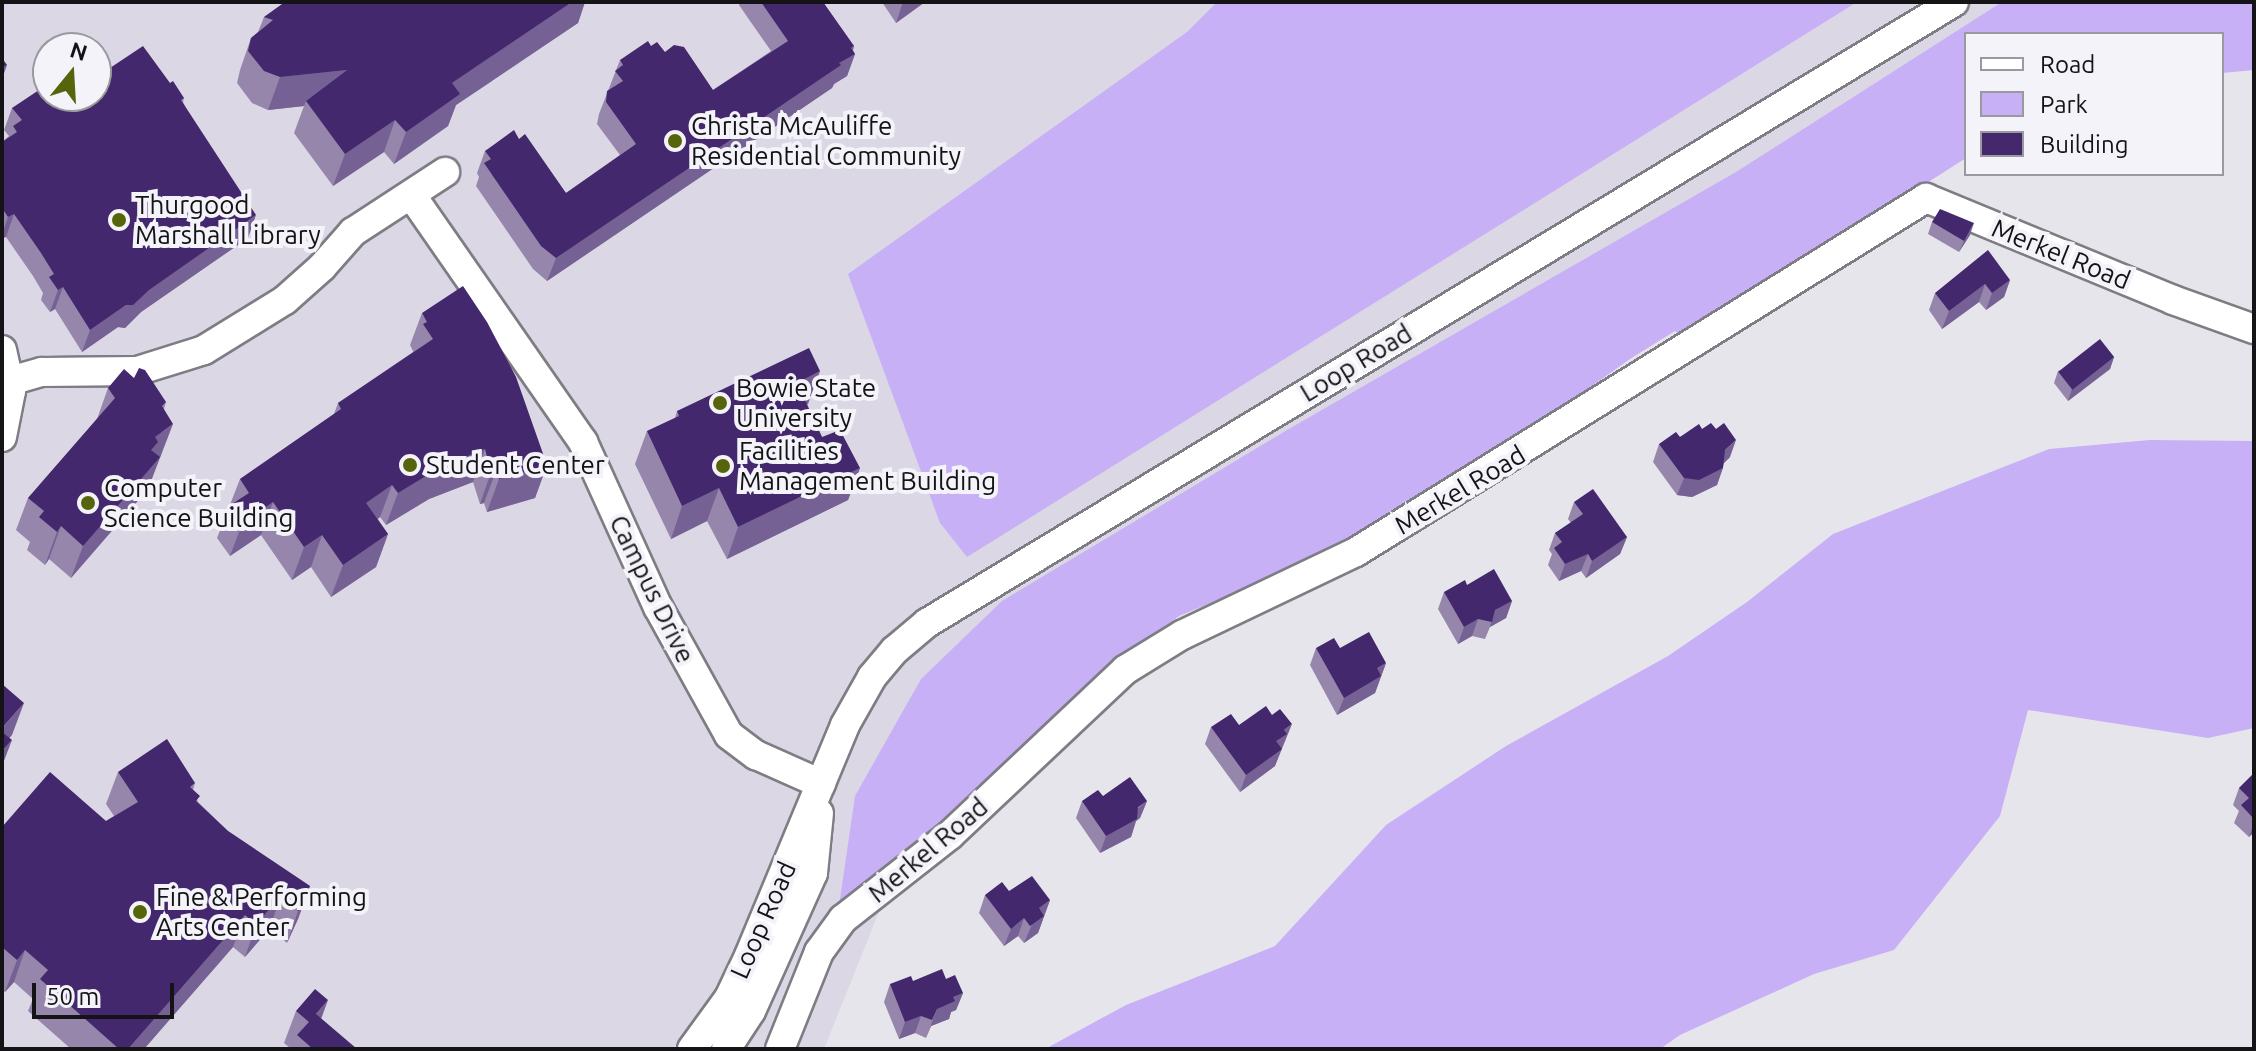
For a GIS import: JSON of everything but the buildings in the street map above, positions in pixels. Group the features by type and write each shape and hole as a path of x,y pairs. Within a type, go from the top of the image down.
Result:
{"street":[{"name":"Loop Road","path":"692,1049 729,998 845,725 872,677 895,650 927,623 1954,2"},
{"path":"10,381 42,372 137,371 204,350 285,300 322,267 353,232 445,172"},
{"name":"Campus Drive","path":"412,196 583,442 658,607 729,735 756,755 821,784"},
{"name":"Merkel Road","path":"780,1049 819,952 843,919 950,835 1125,670 1182,635 1356,552 1926,198 2173,300 2254,329"},
{"path":"2,350 10,381 11,404 2,437"},
{"name":"Loop Road","path":"726,1049 751,1011 813,873 821,784"}],"shaded area":[{"name":"Bowie State University","path":"2,2 2062,2 1964,32 1964,35 960,710 824,1049 2,1049"}],"green space":[{"path":"1217,2 1857,2 967,557 940,523 848,274 1187,32"},
{"path":"2002,2 2254,2 2254,70 2224,73 2224,32 1964,32 1964,159 1684,338 1675,331 1630,359 1445,490 1310,562 1179,616 1070,700 903,861 839,906 855,796 921,679 1002,601 1287,430 1736,172"},
{"path":"2150,440 2254,441 2254,728 2208,738 2028,710 2000,816 1894,950 1814,974 1680,1035 1660,1049 1045,1049 1126,1005 1275,946 1386,825 1506,746 1668,656 1747,602 1833,534 2049,449"}],"place":[{"name":"Christa McAuliffe Residential Community","path":"675,141"},
{"name":"Thurgood Marshall Library","path":"119,220"},
{"name":"Bowie State University","path":"720,403"},
{"name":"Student Center","path":"410,465"},
{"name":"Facilities Management Building","path":"723,466"},
{"name":"Computer Science Building","path":"88,503"},
{"name":"Fine & Performing Arts Center","path":"140,912"}]}
